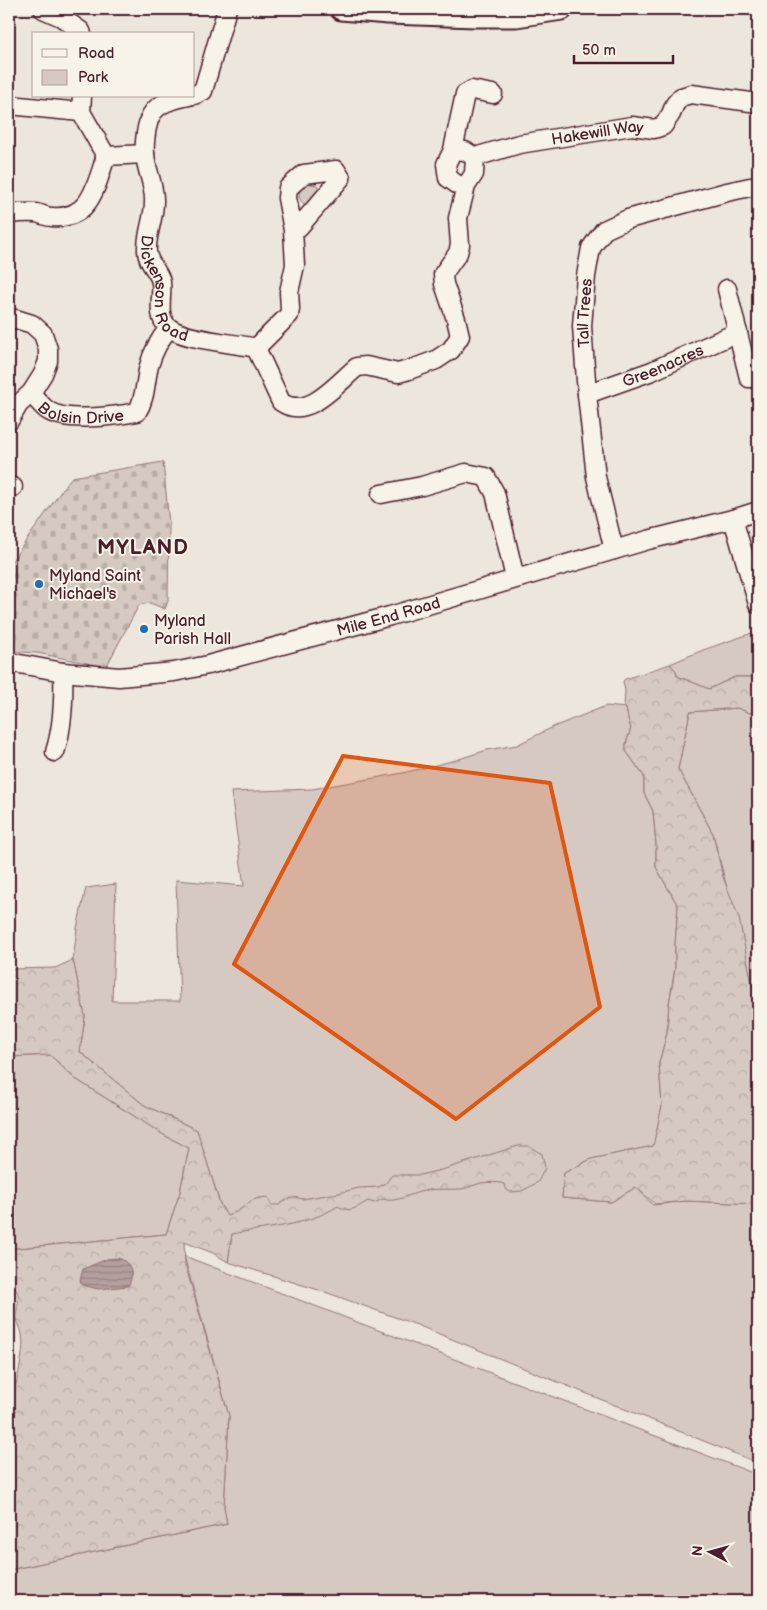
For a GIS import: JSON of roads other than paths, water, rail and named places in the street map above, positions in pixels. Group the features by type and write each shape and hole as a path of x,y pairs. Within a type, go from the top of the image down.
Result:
{"main road":[{"path":"341,9 388,13 516,16 562,9"}],"street":[{"path":"43,9 61,17 82,32"},
{"path":"195,95 203,91 227,9"},
{"path":"466,186 458,185 448,178 446,164 453,150 465,94 472,90 493,94"},
{"name":"Hakewill Way","path":"475,157 519,144 632,126 654,129 663,126 681,96 691,94 758,103"},
{"name":"Dickenson Road","path":"180,98 166,101 157,107 149,119 145,154 154,197 146,253 161,282 160,303 164,323 169,328 192,337 256,348"},
{"path":"9,105 82,104 106,156 90,201 79,212 64,217 50,217 36,213 9,214"},
{"path":"293,230 295,265 290,292 289,315 256,348 281,402 288,408 300,408 316,402 358,367 366,366 398,373 436,360 451,350 460,336 444,284 443,274 458,253 460,245 458,218 466,186 474,174 475,157 465,152 453,150"},
{"path":"106,156 145,154"},
{"name":"Tall Trees","path":"614,550 596,478 582,326 586,276 592,248 604,230 628,219 750,187"},
{"path":"727,289 749,378"},
{"name":"Bolsin Drive","path":"9,320 16,319 32,324 43,334 48,349 48,361 43,374 31,393 19,404 9,421"},
{"name":"Bolsin Drive","path":"31,393 48,411 63,417 105,416 137,412 142,404 149,365 158,341 169,328"},
{"name":"Greenacres","path":"587,394 652,371 738,332"},
{"path":"381,494 422,486 466,473 486,477 494,492 514,578"},
{"name":"Mile End Road","path":"10,662 63,672 119,678 157,674 208,665 390,616 514,578 758,511"},
{"path":"733,519 758,604"},
{"path":"55,752 60,736 64,687 63,672"}],"place":[{"name":"Myland Saint Michael's","path":"39,584"},
{"name":"Myland Parish Hall","path":"144,629"}],"district":[{"name":"MYLAND","path":"143,547"}]}
